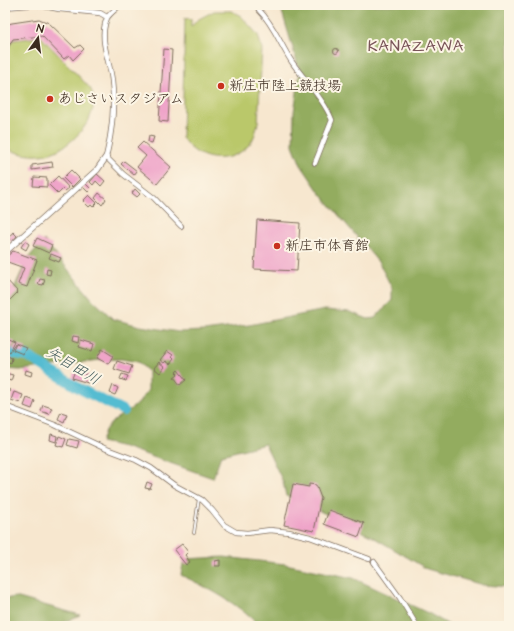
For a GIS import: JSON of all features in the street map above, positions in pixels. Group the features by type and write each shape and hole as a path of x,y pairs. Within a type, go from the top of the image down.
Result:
{"street":[{"path":"5,7 29,5"},
{"path":"39,5 59,9 100,13 108,17"},
{"path":"5,252 96,170 106,157 114,112 112,80 104,45 104,34 108,17 120,5"},
{"path":"259,10 269,20 292,62 328,110 332,120 315,163"},
{"path":"106,157 123,174 154,198 180,226"},
{"path":"5,406 55,425 151,468 174,485 199,498 212,510 224,525 236,532 247,533 270,530 289,532 310,537 372,560 400,598 417,626"}],"lane":[{"path":"251,5 259,10"},
{"path":"194,533 199,498"}],"green space":[{"path":"280,5 509,5 509,587 483,585 427,569 373,537 291,497 286,496 283,482 265,444 221,455 213,478 124,447 101,442 105,430 114,420 138,404 148,390 148,371 138,362 121,359 100,360 20,370 5,369 5,308 28,258 44,240 92,299 113,319 140,326 179,332 204,331 249,325 325,310 350,312 368,319 375,318 392,300 392,288 379,263 320,193 301,165 293,145 294,112 300,72"},
{"name":"新庄市陸上競技場","path":"214,11 231,11 241,16 258,35 262,49 258,123 252,141 240,152 222,158 203,156 188,145 182,137 185,18 191,19 191,27 197,20"},
{"name":"あじさいスタジアム","path":"41,37 90,88 93,98 93,108 89,119 83,128 75,138 66,145 47,154 31,155 15,152 5,148 5,54 13,40"},
{"path":"224,557 285,564 353,578 430,614 451,626 259,626 232,603 181,575 184,559"},
{"path":"15,597 80,615 56,626 5,626 5,599"}],"building":[{"path":"39,19 49,23 75,48 80,45 84,49 73,60 69,55 64,59 42,36 13,39 5,53 5,25"},
{"path":"336,48 339,51 336,54 333,51"},
{"path":"164,49 172,50 168,122 159,121"},
{"path":"149,136 154,137 152,143 148,142"},
{"path":"143,142 171,167 157,184 137,167 146,156 137,148"},
{"path":"124,161 137,171 134,175 121,164"},
{"path":"52,162 53,167 32,170 32,165"},
{"path":"71,170 80,179 72,187 63,178"},
{"path":"97,174 105,181 101,186 96,181 93,185 90,182"},
{"path":"58,176 69,188 65,191 63,189 58,194 49,185"},
{"path":"34,177 47,178 47,187 33,186"},
{"path":"86,184 91,189 88,192 83,187"},
{"path":"135,189 140,194 137,197 132,193"},
{"path":"99,193 106,199 102,205 95,198"},
{"path":"89,195 97,203 93,207 91,205 89,207 83,201"},
{"name":"新庄市体育館","path":"257,220 300,223 297,271 254,269"},
{"path":"13,232 17,236 12,242 8,238"},
{"path":"37,238 52,245 49,253 33,246"},
{"path":"25,241 29,244 26,250 21,247"},
{"path":"13,251 37,260 27,287 18,284 24,268 5,261 5,258"},
{"path":"51,254 61,258 59,262 49,258"},
{"path":"47,269 51,270 50,275 46,274"},
{"path":"5,278 18,292 5,305"},
{"path":"40,279 45,280 43,285 38,284"},
{"path":"73,336 79,337 78,343 72,341"},
{"path":"8,339 15,342 10,352 5,349"},
{"path":"81,340 94,344 92,351 79,347"},
{"path":"16,344 26,348 23,354 13,350"},
{"path":"102,349 113,356 108,364 97,358"},
{"path":"167,351 173,355 172,357 174,359 170,364 166,361 164,363 160,360"},
{"path":"5,355 12,358 11,363 5,361"},
{"path":"117,361 132,366 129,374 114,369"},
{"path":"159,362 165,367 160,373 154,368"},
{"path":"26,370 32,372 31,376 25,374"},
{"path":"178,370 186,380 180,385 174,377 178,374 176,372"},
{"path":"75,371 90,376 88,383 72,378"},
{"path":"5,373 13,375 11,381 5,379"},
{"path":"122,374 128,376 126,381 120,379"},
{"path":"113,385 118,388 115,395 110,393"},
{"path":"5,388 10,390 7,397 5,396"},
{"path":"14,392 23,395 20,403 11,400"},
{"path":"27,398 35,401 32,409 24,406"},
{"path":"43,405 52,408 49,414 41,411"},
{"path":"61,412 67,414 64,422 58,419"},
{"path":"51,434 57,436 56,442 50,440"},
{"path":"59,436 66,439 63,447 56,445"},
{"path":"69,439 79,441 77,448 67,445"},
{"path":"147,482 152,484 150,489 145,488"},
{"path":"293,484 309,487 309,484 316,485 321,498 314,531 284,525"},
{"path":"329,510 364,523 359,537 324,524"},
{"path":"182,544 188,552 185,555 190,562 186,565 174,550"},
{"path":"220,560 220,566 215,566 215,561"}],"waterway":[{"name":"矢目田川","path":"5,352 27,356 82,390 124,411"}],"place":[{"name":"新庄市陸上競技場","path":"221,86"},
{"name":"あじさいスタジアム","path":"50,99"},
{"name":"新庄市体育館","path":"277,246"}],"district":[{"name":"KANAZAWA","path":"416,46"}]}
